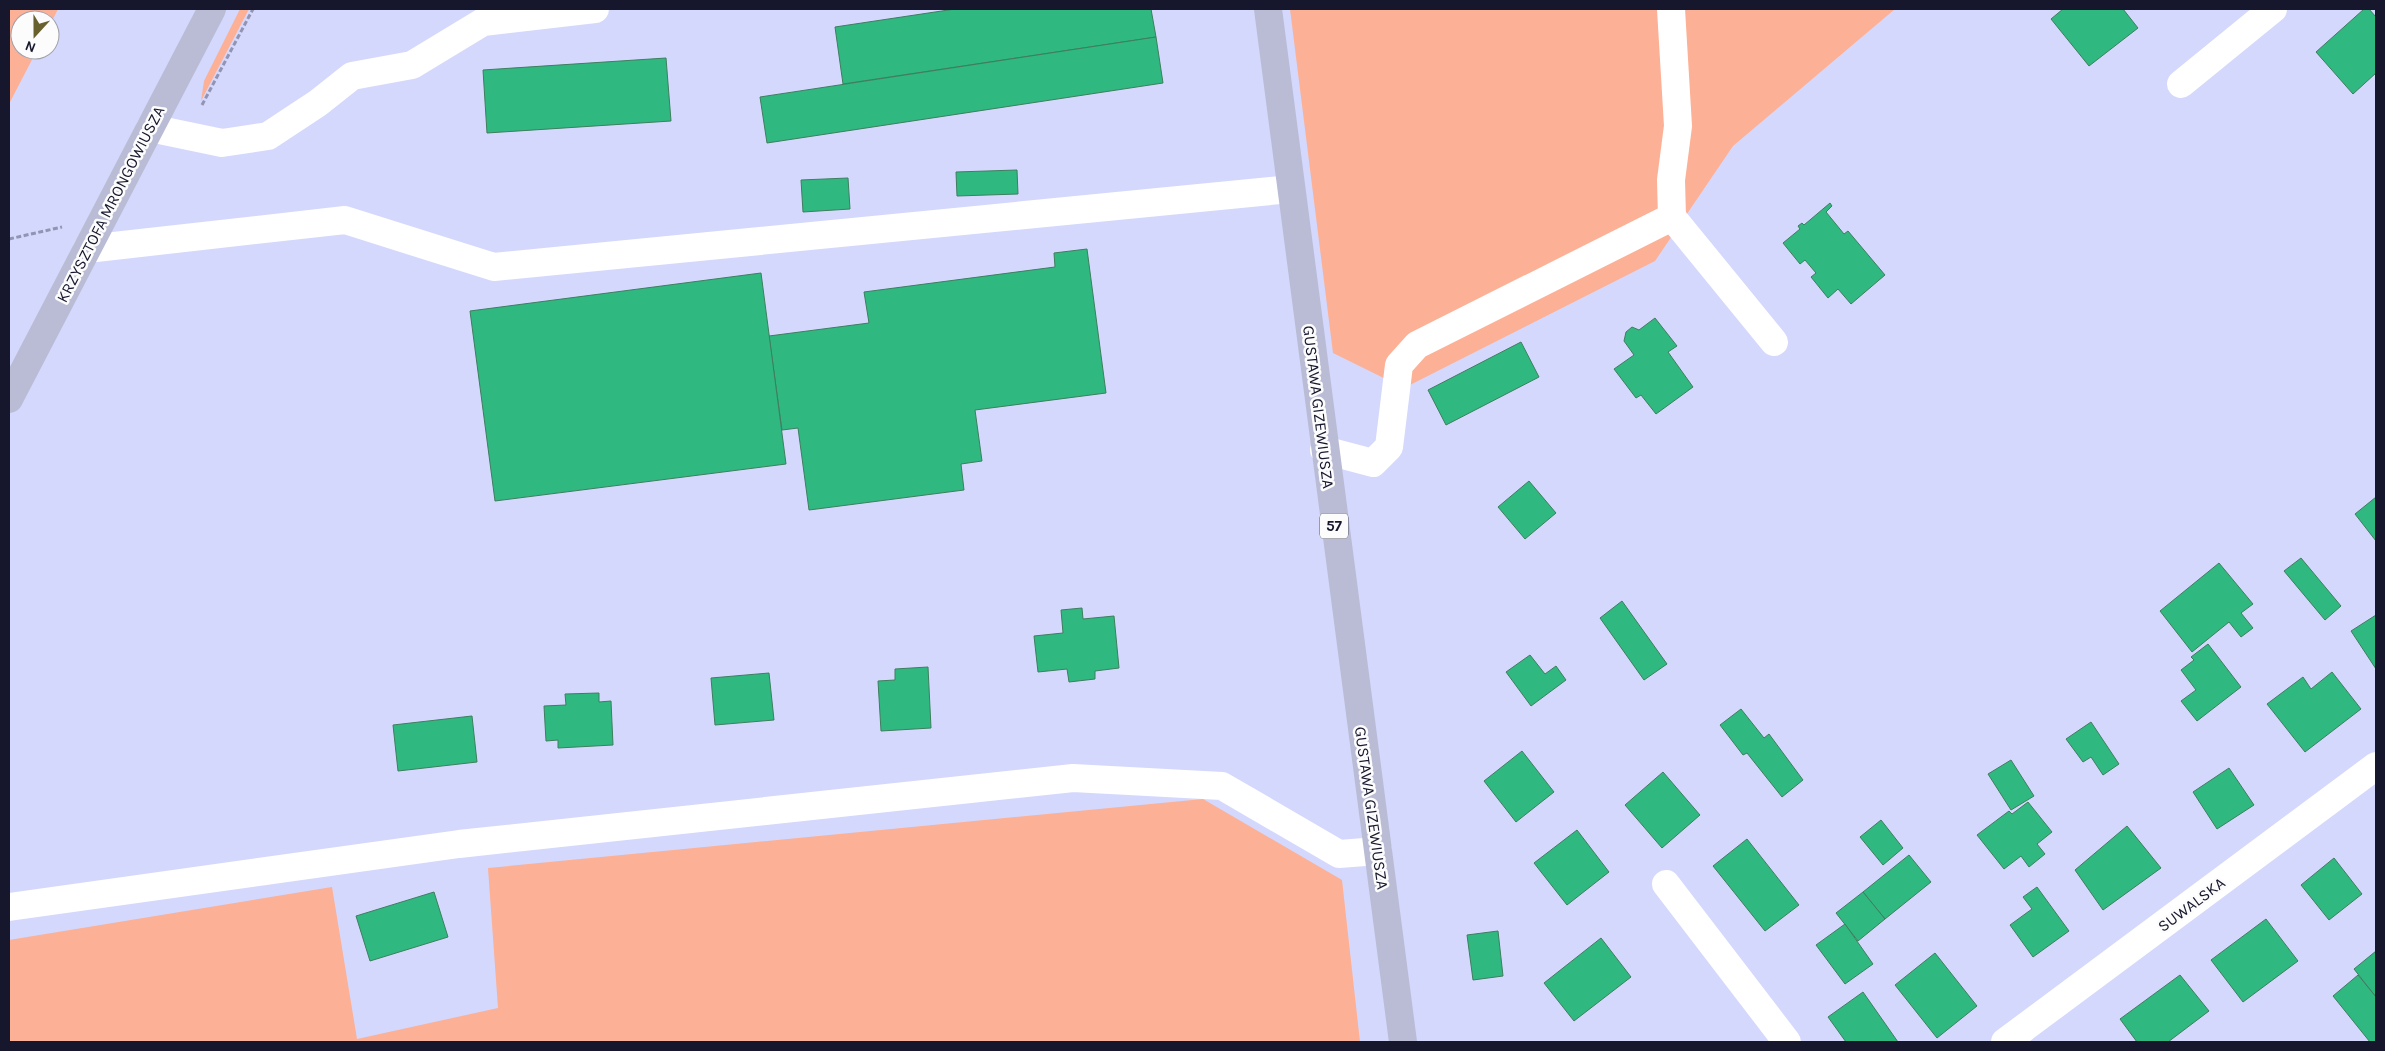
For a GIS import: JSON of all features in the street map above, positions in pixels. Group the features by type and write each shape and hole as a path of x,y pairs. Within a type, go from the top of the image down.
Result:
{"main road":[{"name":"KRZYSZTOFA MRONGOWIUSZA","path":"9,399 212,9"},
{"name":"GUSTAWA GIZEWIUSZA","path":"1268,9 1324,450 1403,1042"}],"street":[{"path":"150,128 222,143 268,136 318,103 352,76 412,65 486,15 595,9"},
{"path":"1671,9 1678,126 1671,180 1672,217 1774,342"},
{"path":"2181,84 2273,9"},
{"path":"92,239 346,220 494,266 1291,189"},
{"path":"1324,450 1373,463 1389,447 1399,365 1417,345 1672,217"},
{"name":"SUWALSKA","path":"2005,1042 2376,766"},
{"path":"9,907 459,844 1073,778 1222,786 1339,854 1378,851"},
{"path":"1666,884 1787,1042"}],"path":[{"path":"186,135 253,9"},
{"path":"9,239 70,225 92,239"}],"shaded area":[{"path":"9,9 58,9 10,10 10,60 32,60 9,104"},
{"path":"240,9 249,9 201,101 204,81"},
{"path":"1290,9 1895,9 1733,146 1655,261 1404,388 1333,353"},
{"path":"1203,799 1342,880 1360,1042 9,1042 9,940 332,887 357,1039 498,1008 488,868"}],"building":[{"path":"955,9 1151,9 1156,37 843,84 835,27"},
{"path":"2063,9 2123,9 2138,28 2089,66 2051,19"},
{"path":"2364,9 2369,9 2376,17 2376,73 2353,94 2316,52"},
{"path":"1156,37 1163,83 767,143 760,97"},
{"path":"666,58 671,121 487,133 483,70"},
{"path":"1017,170 1018,194 957,196 956,172"},
{"path":"848,178 850,209 803,212 801,180"},
{"path":"1830,203 1832,206 1826,212 1844,234 1848,231 1885,275 1851,304 1838,289 1828,298 1811,277 1816,273 1805,260 1800,264 1783,243 1800,229 1798,226 1802,223 1804,225"},
{"path":"1087,249 1106,393 975,410 982,461 961,464 964,490 809,510 798,428 782,430 769,336 869,323 864,292 1055,267 1054,253"},
{"path":"761,273 786,464 495,501 470,311"},
{"path":"1655,318 1677,346 1668,352 1693,387 1656,414 1641,395 1636,398 1614,369 1634,355 1624,341 1626,332 1632,327 1639,330"},
{"path":"1521,342 1539,377 1446,425 1428,390"},
{"path":"1529,481 1556,513 1525,539 1498,507"},
{"path":"2376,497 2376,541 2355,514"},
{"path":"2301,558 2341,606 2325,620 2284,571"},
{"path":"2219,563 2253,604 2241,613 2253,628 2241,637 2229,622 2192,652 2160,611"},
{"path":"1622,601 1667,664 1644,680 1600,618"},
{"path":"1082,608 1083,619 1114,616 1119,668 1095,671 1095,679 1069,682 1067,669 1038,672 1034,636 1063,633 1061,610"},
{"path":"2376,615 2376,669 2351,631"},
{"path":"2208,644 2241,687 2197,721 2181,701 2196,690 2181,670 2194,660 2191,657"},
{"path":"1530,655 1545,674 1556,666 1566,680 1531,706 1506,672"},
{"path":"928,667 931,728 881,731 878,681 895,680 895,669"},
{"path":"2332,672 2361,709 2305,752 2267,704 2303,677 2311,689"},
{"path":"769,673 774,720 715,725 711,678"},
{"path":"599,693 599,702 611,701 613,745 558,748 558,740 546,741 544,706 566,705 565,694"},
{"path":"1741,709 1764,738 1769,734 1803,780 1782,797 1747,753 1743,755 1720,725"},
{"path":"472,716 477,762 398,771 393,725"},
{"path":"2091,722 2119,764 2103,775 2091,757 2083,762 2066,739"},
{"path":"1522,751 1554,792 1516,822 1484,781"},
{"path":"2011,760 2034,796 2011,810 1988,774"},
{"path":"2229,768 2254,805 2217,829 2193,792"},
{"path":"1663,772 1700,815 1662,848 1625,805"},
{"path":"2028,802 2052,832 2037,844 2045,854 2029,867 2021,856 2004,869 1977,835 2009,811 2012,814"},
{"path":"1881,820 1903,848 1883,865 1860,837"},
{"path":"2127,826 2161,868 2103,910 2075,870"},
{"path":"1577,830 1609,872 1567,905 1534,863"},
{"path":"1747,839 1799,905 1765,931 1713,866"},
{"path":"1909,855 1931,882 1885,919 1863,892"},
{"path":"2334,858 2362,894 2329,920 2301,885"},
{"path":"2037,887 2069,931 2033,957 2010,925 2032,909 2023,897"},
{"path":"434,892 448,937 370,961 356,916"},
{"path":"1863,892 1885,919 1858,941 1836,913"},
{"path":"2266,919 2298,961 2243,1002 2211,960"},
{"path":"1845,924 1873,964 1845,984 1816,945"},
{"path":"1498,931 1503,976 1473,980 1467,935"},
{"path":"1601,938 1631,977 1574,1021 1544,983"},
{"path":"2376,951 2376,997 2354,969"},
{"path":"1935,953 1977,1006 1937,1038 1895,985"},
{"path":"2180,975 2209,1011 2168,1042 2137,1042 2120,1019"},
{"path":"2358,975 2376,997 2376,1042 2370,1042 2333,996"},
{"path":"1863,992 1898,1042 1846,1042 1828,1017"}]}
